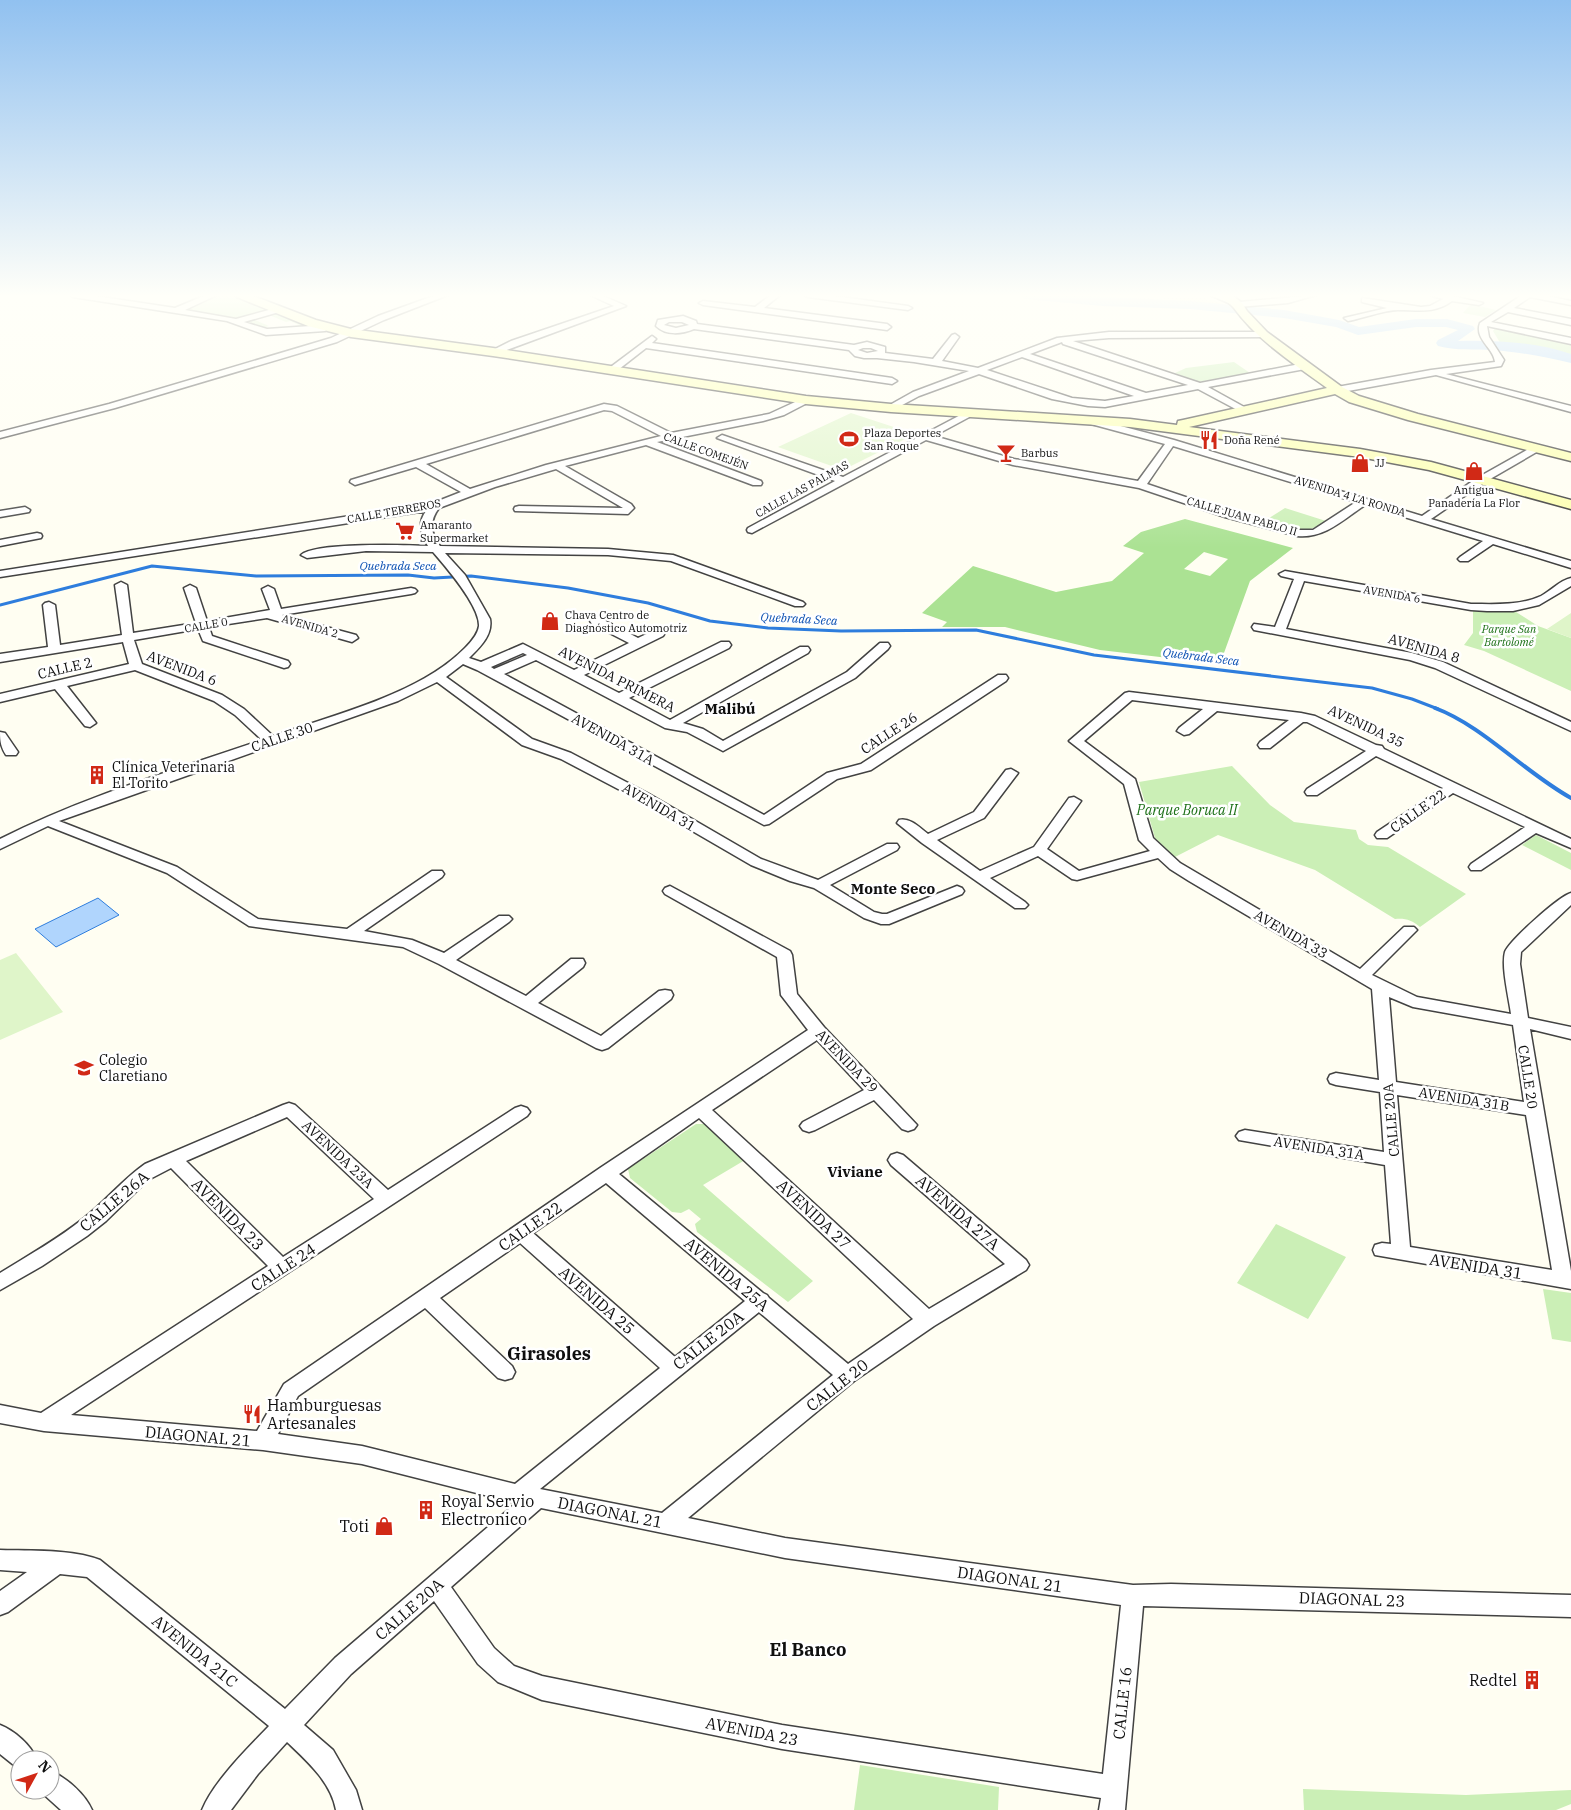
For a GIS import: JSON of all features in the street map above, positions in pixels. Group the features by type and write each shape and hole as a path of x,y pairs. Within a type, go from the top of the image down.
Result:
{"main road":[{"path":"667,379 806,400 891,408 1086,420 1129,426 1194,427 1387,457 1571,505"},
{"path":"1323,379 1337,390 1373,406 1571,457"},
{"path":"1194,427 1243,410 1337,390"}],"street":[{"path":"0,435 130,401 202,379"},
{"path":"891,408 916,394 953,379"},
{"path":"1005,379 1070,401 1092,404 1234,379"},
{"path":"1095,379 1144,396"},
{"path":"1179,379 1199,386 1243,410"},
{"path":"1337,390 1392,379"},
{"path":"1459,379 1571,409"},
{"name":"CALLE TERREROS","path":"0,574 435,506 468,492 669,436 772,416 806,400"},
{"path":"354,482 604,407 614,408 669,436"},
{"name":"CALLE LAS PALMAS","path":"752,530 970,413"},
{"name":"AVENIDA 4 LA RONDA","path":"1129,426 1171,442 1566,563"},
{"name":"CALLE JUAN PABLO II","path":"925,437 1013,462 1141,485 1229,515 1297,533 1308,534 1317,532 1365,501"},
{"path":"722,438 844,481"},
{"name":"CALLE COMEJÉN","path":"647,442 757,483"},
{"path":"1141,485 1171,442"},
{"path":"1424,519 1481,480 1537,448"},
{"path":"417,463 468,492"},
{"path":"519,509 624,512 628,510 627,506 558,466"},
{"path":"425,530 425,521 429,512 435,506"},
{"path":"0,514 26,510"},
{"path":"401,511 413,514 425,530 430,542 437,549"},
{"path":"0,543 37,536"},
{"path":"1464,560 1492,540"},
{"path":"307,555 345,549 437,549 608,552 672,558 799,604"},
{"name":"CALLE 30","path":"0,844 87,804 394,698 452,669 479,639 485,623 482,614 460,576 437,549"},
{"path":"1566,563 1571,553"},
{"name":"AVENIDA 6","path":"1285,574 1471,607 1500,608 1536,604 1571,581"},
{"path":"1279,630 1300,577"},
{"name":"AVENIDA 6","path":"121,585 128,638 136,666 229,704 240,714 238,721 265,743"},
{"path":"190,588 207,638 284,664"},
{"path":"268,589 272,614"},
{"name":"CALLE 0","path":"0,658 411,591"},
{"path":"50,605 54,649"},
{"name":"AVENIDA 2","path":"272,614 352,638"},
{"path":"596,622 638,643"},
{"name":"AVENIDA 8","path":"1258,627 1412,657 1439,665 1571,727"},
{"path":"574,675 659,633"},
{"path":"620,698 725,645"},
{"name":"AVENIDA PRIMERA","path":"481,667 523,648 670,725 683,725 692,728 724,747 851,675 884,646"},
{"path":"670,725 804,650"},
{"path":"494,674 536,655"},
{"name":"AVENIDA 31A","path":"462,659 481,667 764,821"},
{"name":"CALLE 2","path":"0,698 136,666"},
{"name":"AVENIDA 31","path":"438,677 527,742 566,756 644,797 756,862 794,878 819,885 881,919 889,919 957,891"},
{"name":"CALLE 26","path":"764,821 832,776 866,767 1002,678"},
{"path":"59,685 90,723"},
{"name":"AVENIDA 35","path":"1076,741 1129,696 1301,717 1317,721 1377,749 1571,844"},
{"path":"1184,731 1215,706"},
{"path":"1265,745 1301,717"},
{"path":"0,736 11,752"},
{"name":"AVENIDA 33","path":"1076,741 1130,782 1146,840 1175,866 1194,878 1380,987 1413,1002 1519,1021 1571,1033"},
{"path":"1312,792 1377,749"},
{"path":"927,840 979,815 1010,773"},
{"name":"CALLE 22","path":"1382,835 1453,786"},
{"path":"978,876 1039,850 1074,801"},
{"path":"47,821 172,870 254,923 350,934 407,943 445,960 602,1044 665,995"},
{"path":"904,823 1020,906"},
{"path":"1476,867 1535,827"},
{"path":"819,885 892,847"},
{"path":"1039,850 1077,876 1160,853"},
{"path":"350,934 437,874"},
{"name":"AVENIDA 29","path":"670,891 784,955 789,994 818,1031 908,1125"},
{"name":"CALLE 20","path":"1567,1280 1534,1110 1519,1021 1512,964 1513,952 1560,906 1571,898"},
{"path":"445,960 504,920"},
{"path":"1362,976 1409,930"},
{"path":"526,1004 577,963"},
{"name":"CALLE 20A","path":"1380,987 1402,1253"},
{"name":"CALLE 22","path":"262,1441 291,1390 606,1173 818,1031"},
{"name":"AVENIDA 31B","path":"1336,1079 1534,1110"},
{"path":"810,1126 876,1091"},
{"name":"CALLE 26A","path":"0,1282 56,1248 92,1222 134,1180 173,1159 289,1109"},
{"name":"AVENIDA 23A","path":"289,1109 386,1199"},
{"name":"AVENIDA 27","path":"700,1109 927,1320"},
{"name":"CALLE 24","path":"44,1422 521,1112"},
{"name":"AVENIDA 31A","path":"1245,1136 1394,1160"},
{"name":"AVENIDA 23","path":"173,1159 282,1268"},
{"name":"AVENIDA 27A","path":"897,1160 1019,1265"},
{"name":"AVENIDA 25A","path":"606,1173 760,1300 847,1375"},
{"name":"AVENIDA 25","path":"521,1233 673,1367"},
{"name":"AVENIDA 31","path":"1382,1250 1567,1280"},
{"name":"CALLE 20","path":"666,1523 847,1375 927,1320 1019,1265"},
{"path":"427,1298 505,1372"},
{"name":"CALLE 20A","path":"215,1810 249,1765 343,1666 436,1586 527,1496 673,1367 760,1300"},
{"name":"DIAGONAL 21","path":"0,1414 44,1422 262,1441 362,1456 527,1496 785,1548 1133,1596"},
{"name":"AVENIDA 21C","path":"0,1560 92,1567 324,1759 347,1799 349,1810"},
{"path":"0,1604 57,1563"},
{"name":"AVENIDA 23","path":"436,1586 486,1656 506,1674 542,1688 782,1738 1113,1799"},
{"name":"DIAGONAL 23","path":"1133,1596 1209,1596 1571,1606"},
{"name":"CALLE 16","path":"1113,1799 1133,1596"},
{"path":"0,1737 14,1750"},
{"path":"60,1793 79,1810"}],"green space":[{"path":"1192,379 1213,379 1198,382"},
{"name":"Plaza Deportes San Roque","path":"851,413 915,434 843,470 778,447"},
{"path":"1285,508 1326,521 1310,529 1302,530 1288,529 1263,522"},
{"path":"1185,519 1293,548 1250,581 1220,664 1100,650 1005,627 942,627 947,622 922,613 973,566 1056,592 1112,581 1144,553 1123,546 1141,532","holes":["1204,552 1228,559 1210,576 1184,569"]},
{"name":"Parque San Bartolomé","path":"1473,611 1516,612 1538,626 1571,638 1571,691 1484,651 1464,645 1473,633"},
{"path":"1571,613 1571,638 1547,629"},
{"name":"Parque Boruca II","path":"1232,766 1270,805 1294,822 1356,830 1359,839 1368,845 1388,847 1466,894 1420,927 1408,920 1395,919 1315,870 1218,835 1175,857 1155,838 1139,782"},
{"path":"1536,835 1571,853 1571,870 1522,845"},
{"path":"16,953 63,1012 0,1040 0,960"},
{"path":"696,1124 707,1124 745,1160 703,1185 813,1281 788,1302 697,1232 695,1224 701,1219 689,1209 681,1213 672,1212 630,1178 628,1169"},
{"path":"1276,1224 1346,1257 1308,1319 1237,1283"},
{"path":"1543,1289 1571,1293 1571,1342 1552,1339"},
{"path":"860,1765 999,1787 998,1810 854,1810"},
{"path":"1303,1789 1466,1795 1571,1790 1571,1804 1556,1810 1304,1810"}],"water":[{"path":"98,898 119,915 56,947 35,929"}],"waterway":[{"name":"Quebrada Seca","path":"0,605 152,566 256,576 408,575 434,578 471,576 568,588 648,603 710,621 768,628 841,631 976,630 1094,655 1372,688 1412,699 1438,709"},
{"name":"Quebrada Seca","path":"1435,708 1470,726 1537,776 1571,798"}],"place":[{"name":"Plaza Deportes San Roque","path":"849,439"},
{"name":"Doña René","path":"1209,440"},
{"name":"Barbus","path":"1006,453"},
{"name":"JJ","path":"1360,463"},
{"name":"Antigua Panadería La Flor","path":"1474,471"},
{"name":"Amaranto Supermarket","path":"405,531"},
{"name":"Chava Centro de Diagnóstico Automotriz","path":"550,621"},
{"name":"Clínica Veterinaria El Torito","path":"97,775"},
{"name":"Colegio Claretiano","path":"84,1068"},
{"name":"Hamburguesas Artesanales","path":"252,1414"},
{"name":"Royal Servio Electronico","path":"426,1510"},
{"name":"Toti","path":"384,1526"},
{"name":"Redtel","path":"1532,1680"}],"district":[{"name":"Malibú","path":"730,709"},
{"name":"Monte Seco","path":"893,889"},
{"name":"Viviane","path":"855,1172"},
{"name":"Girasoles","path":"549,1354"},
{"name":"El Banco","path":"808,1650"}]}
